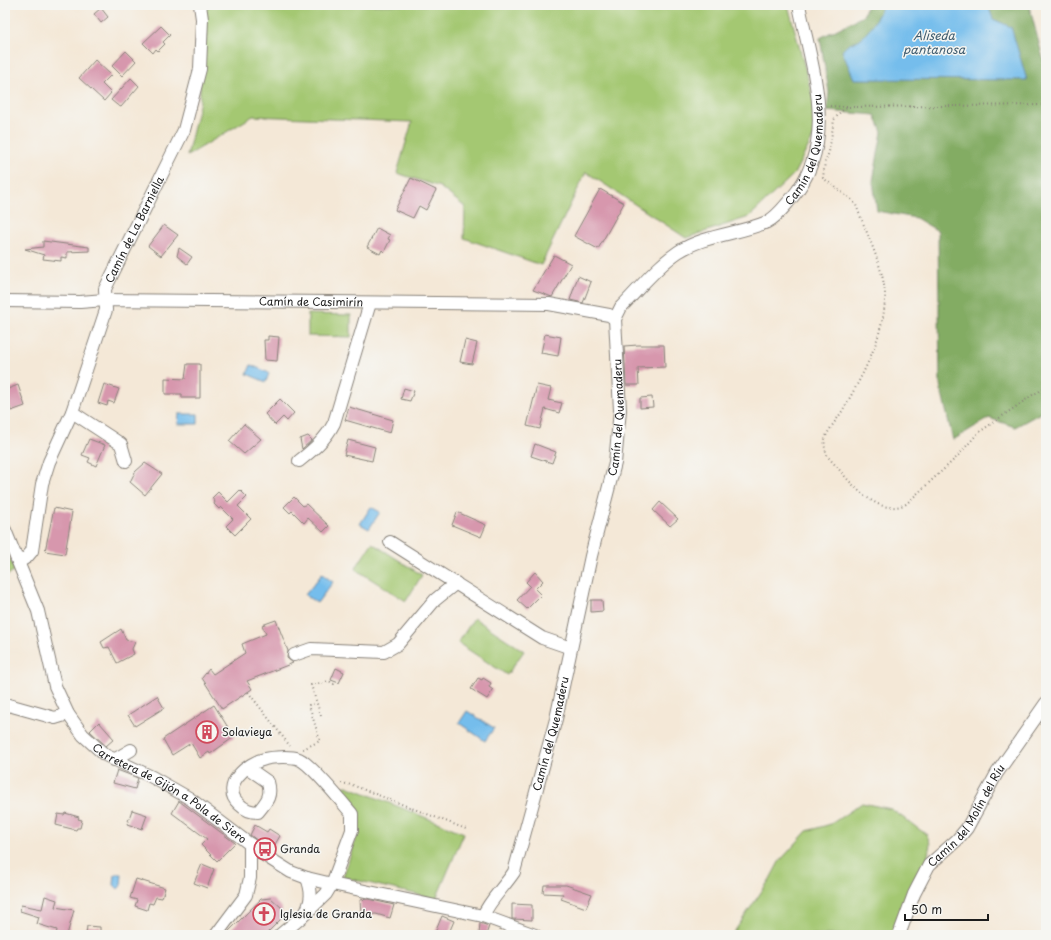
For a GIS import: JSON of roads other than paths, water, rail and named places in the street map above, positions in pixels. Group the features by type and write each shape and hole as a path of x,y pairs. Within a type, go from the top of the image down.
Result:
{"street":[{"name":"Camín de La Barniella","path":"19,562 27,557 32,551 42,484 49,462 72,412 106,310 105,289 184,130 200,69 202,19 200,5"},
{"name":"Camín del Quemaderu","path":"483,916 486,908 501,892 514,872 556,719 591,556 615,463 620,391 615,319 621,307 678,252 700,243 768,221 777,215 795,194 810,170 817,147 820,105 799,5"},
{"name":"Camín de Casimirín","path":"5,302 80,302 105,300 549,304 609,315 615,319"},
{"path":"299,461 316,448 329,433 334,423 370,303"},
{"path":"72,412 121,444 126,461"},
{"name":"Carretera de Gijón a Pola de Siero","path":"5,530 38,611 55,686 68,714 83,735 95,747 114,760 152,777 189,798 264,855 291,872 307,878 332,884 483,916 535,935"},
{"path":"390,542 542,638 571,648"},
{"path":"294,656 311,649 384,652 398,644 435,600 456,583"},
{"name":"Camín del Molín del Ríu","path":"899,935 914,894 929,865 957,840 967,828 997,773 1046,703"},
{"path":"5,704 55,718 68,714"},
{"path":"114,760 131,750"},
{"path":"248,768 264,759 298,757 328,786 352,814 352,830 332,884 326,894 280,935"},
{"path":"216,935 246,895 250,878 250,844"},
{"path":"251,860 264,855"},
{"path":"303,916 310,904 311,888 307,878"}],"water":[{"name":"Aliseda pantanosa","path":"883,5 988,5 993,19 1011,27 1027,80 854,79 842,51 849,44 864,36 873,24"},
{"path":"251,365 269,373 266,382 247,374"},
{"path":"179,414 198,414 198,424 178,424"},
{"path":"371,507 380,512 369,529 360,524"},
{"path":"322,574 333,582 317,603 305,595"},
{"path":"467,711 494,728 485,741 459,723"},
{"path":"115,874 122,874 121,886 118,889 114,885"}],"place":[{"name":"Solavieya","path":"207,732"},
{"name":"Granda","path":"265,849"},
{"name":"Iglesia de Granda","path":"264,914"}]}
